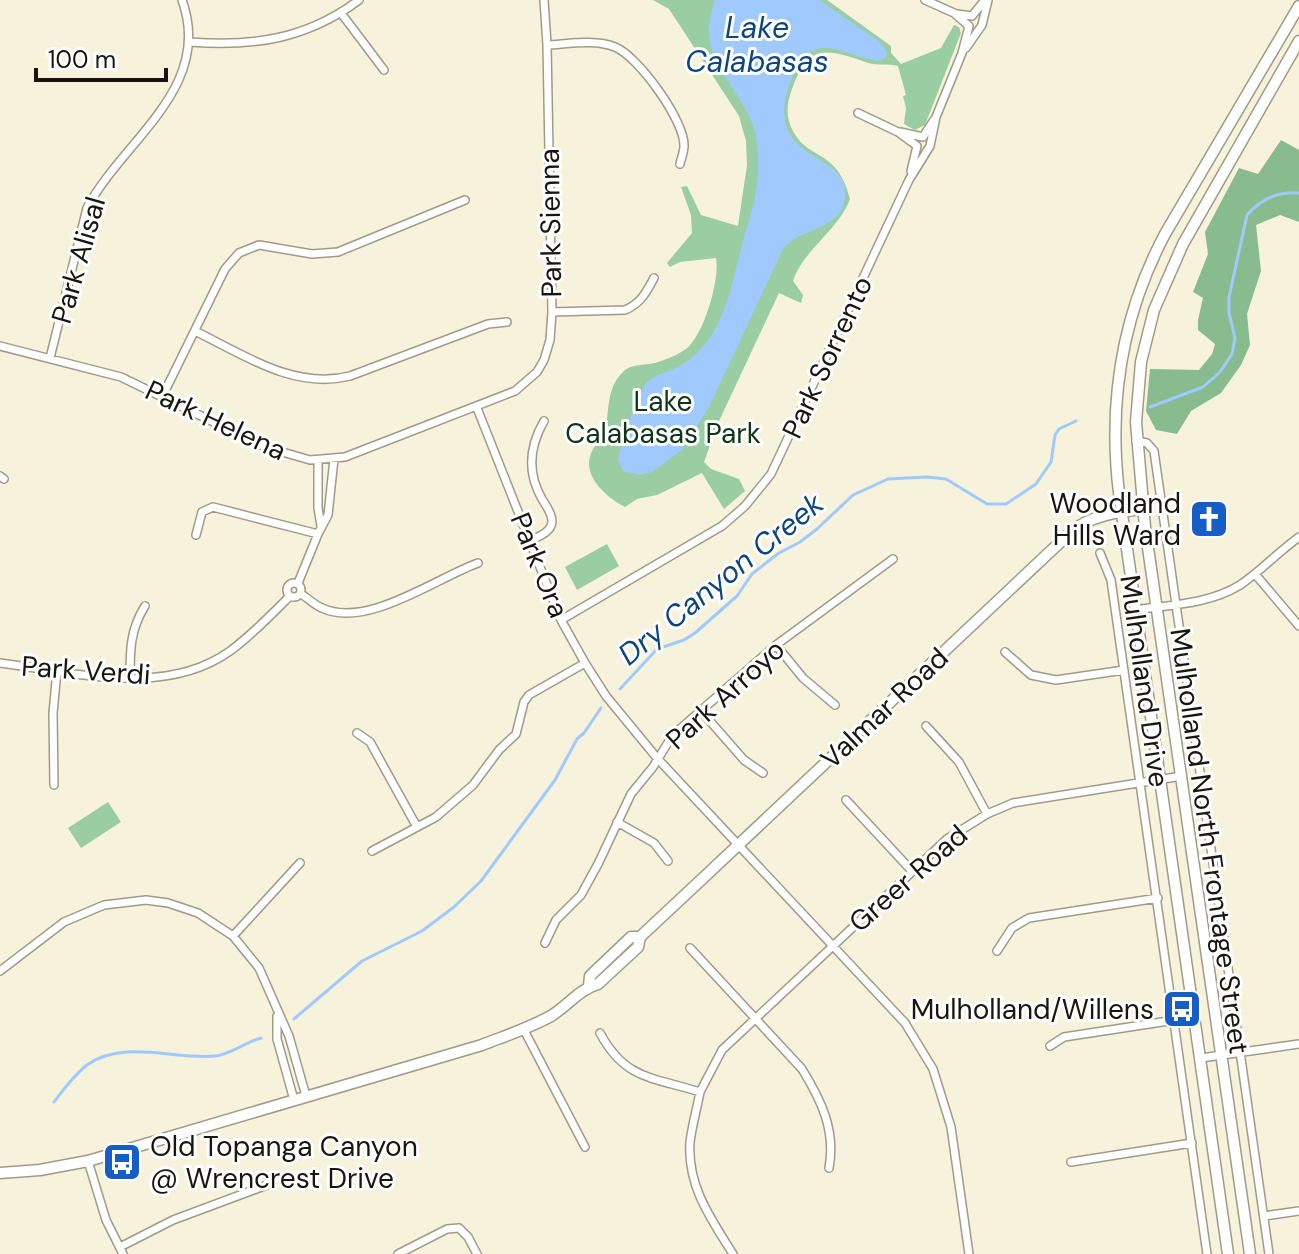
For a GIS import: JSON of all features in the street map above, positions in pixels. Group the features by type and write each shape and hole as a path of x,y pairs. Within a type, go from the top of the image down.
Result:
{"main road":[{"name":"Mulholland Drive","path":"1228,1254 1135,610 1115,453 1115,415 1121,359 1132,313 1156,251 1299,6"},
{"name":"Mulholland Drive","path":"1250,1254 1143,509 1136,441 1137,398 1141,362 1157,302 1183,244 1299,41"},
{"path":"1240,104 1257,114"},
{"name":"Valmar Road","path":"0,1173 40,1170 88,1161 482,1045 524,1030 560,1010 589,986 590,976 631,937 640,937 1071,532 1091,520 1143,509"}],"street":[{"name":"Park Alisal","path":"50,358 87,208 97,188 170,99 183,75 190,42 188,14 182,0"},
{"path":"190,42 242,45 266,41 322,23 359,0"},
{"name":"Park Sienna","path":"477,408 515,391 537,372 550,340 552,312 544,0"},
{"path":"925,0 954,13 979,17 980,26 974,30 954,13"},
{"name":"Park Sorrento","path":"972,16 987,0"},
{"name":"Park Sorrento","path":"962,53 980,26 987,0"},
{"path":"341,13 384,70"},
{"path":"969,26 972,16"},
{"name":"Park Sorrento","path":"561,620 722,526 763,485 786,444 909,180 929,147 936,117 962,53 969,26"},
{"path":"547,45 598,43 615,47 632,58 665,102 681,133 685,146 680,164"},
{"path":"858,113 898,132 920,151 929,147 929,139 898,132"},
{"name":"Park Sorrento","path":"923,137 936,117"},
{"path":"917,146 917,141 923,137"},
{"name":"Park Sorrento","path":"909,180 917,146"},
{"path":"163,395 225,269 232,259 249,247 259,245 312,254 338,252 465,200"},
{"path":"552,312 625,310 645,296 654,278"},
{"path":"195,331 286,375 332,381 488,324 507,322"},
{"name":"Park Helena","path":"0,346 121,377 265,447 318,461 353,455 477,408"},
{"name":"Park Ora","path":"477,408 561,620 619,713 657,758 905,1023 933,1069 951,1127 969,1254"},
{"path":"529,541 551,527 552,520 537,490 531,458 535,437 544,421"},
{"name":"Mulholland North Frontage Street","path":"1136,441 1147,443 1154,451 1269,1254"},
{"name":"Park Verdi","path":"0,663 130,678 161,677 213,661 253,633 290,596 288,587 298,583 330,508 334,459"},
{"name":"Park Verdi","path":"318,461 319,530"},
{"path":"196,535 202,512 213,507 319,530"},
{"path":"1135,610 1224,593 1255,574 1299,537"},
{"path":"1100,553 1111,580 1207,1254"},
{"name":"Park Arroyo","path":"545,943 556,920 581,895 631,794 672,736 776,645 893,559"},
{"path":"301,594 323,609 345,613 370,611 478,563"},
{"path":"1255,574 1299,626"},
{"path":"298,583 301,594"},
{"path":"290,596 295,598 301,594"},
{"path":"130,678 129,643 135,622 145,606"},
{"path":"776,645 803,678 835,705"},
{"path":"1005,652 1031,675 1056,680 1124,670"},
{"path":"372,851 436,817 473,785 499,750 516,734 524,702 529,695 585,663"},
{"path":"54,785 53,713 57,671"},
{"path":"702,712 744,760 763,773"},
{"path":"926,726 959,762 987,814"},
{"path":"357,733 370,742 417,827"},
{"name":"Greer Road","path":"733,1254 703,1204 691,1168 690,1142 700,1092 722,1050 911,870 947,839 987,814 1026,800 1182,776"},
{"path":"846,800 911,870"},
{"path":"617,822 654,843 668,861"},
{"path":"233,936 300,863"},
{"path":"997,951 1012,928 1029,918 1158,898"},
{"path":"0,971 82,912 126,900 168,903 198,913 233,936 259,968 289,1036 306,1096"},
{"path":"690,948 802,1069 816,1092 827,1120 833,1149 829,1168"},
{"path":"277,1014 277,1039 294,1100"},
{"path":"1050,1046 1064,1037 1175,1020"},
{"path":"524,1030 585,1147"},
{"path":"600,1033 619,1062 631,1071 700,1092"},
{"path":"1201,1058 1299,1044"},
{"path":"1071,1162 1192,1143"},
{"path":"88,1161 99,1202 122,1250 173,1220 267,1185"},
{"path":"1264,1216 1299,1211"},
{"path":"398,1254 447,1229 459,1228 477,1254"}],"green space":[{"name":"Lake Calabasas Park","path":"653,0 827,0 891,46 891,53 901,64 941,48 954,25 959,27 961,33 925,125 915,130 904,124 906,108 903,96 906,95 898,66 821,53 805,63 798,74 788,105 790,126 807,147 831,163 845,183 850,199 837,221 798,270 793,281 803,295 801,303 779,293 719,421 704,462 711,469 739,479 745,491 724,509 702,473 657,495 637,499 625,507 602,490 589,467 593,449 605,432 610,399 618,378 630,367 658,362 687,348 696,338 710,303 716,278 716,258 680,262 670,267 667,263 692,233 691,215 681,187 687,186 701,215 738,226 747,165 746,141 739,116 669,9"},
{"path":"1281,140 1299,150 1299,222 1280,215 1256,225 1261,271 1247,314 1250,345 1241,365 1221,393 1191,411 1177,434 1156,430 1146,411 1150,369 1199,370 1212,354 1215,344 1198,330 1203,298 1193,292 1208,254 1205,232 1239,168 1258,174"},
{"path":"607,544 619,566 577,590 565,567"},
{"path":"108,802 121,822 81,848 68,828"}],"water":[{"name":"Lake Calabasas","path":"715,0 819,0 879,41 887,52 885,58 878,61 840,50 818,49 800,62 784,107 787,128 796,142 837,172 844,185 844,203 834,219 789,242 783,249 710,405 682,450 652,472 639,475 623,471 618,460 635,406 648,381 691,358 704,346 717,326 729,294 756,188 758,159 755,131 712,51 710,19"}],"waterway":[{"name":"Dry Canyon Creek","path":"1150,407 1203,387 1220,372 1232,354 1235,338 1229,297 1247,215 1270,197 1299,193"},
{"name":"Dry Canyon Creek","path":"620,689 657,649 695,633 737,596 752,574 817,529 853,495 888,479 927,477 946,479 987,504 1006,504 1036,484 1051,462 1055,435 1059,429 1076,421"},
{"name":"Dry Canyon Creek","path":"294,1019 362,961 422,931 481,881 555,780 577,739 601,708"},
{"name":"Dry Canyon Creek","path":"54,1102 78,1073 101,1057 133,1052 215,1056 261,1038"}],"place":[{"name":"Woodland Hills Ward","path":"1209,519"},
{"name":"Mulholland/Willens","path":"1182,1009"},
{"name":"Old Topanga Canyon @ Wrencrest Drive","path":"122,1162"}]}
